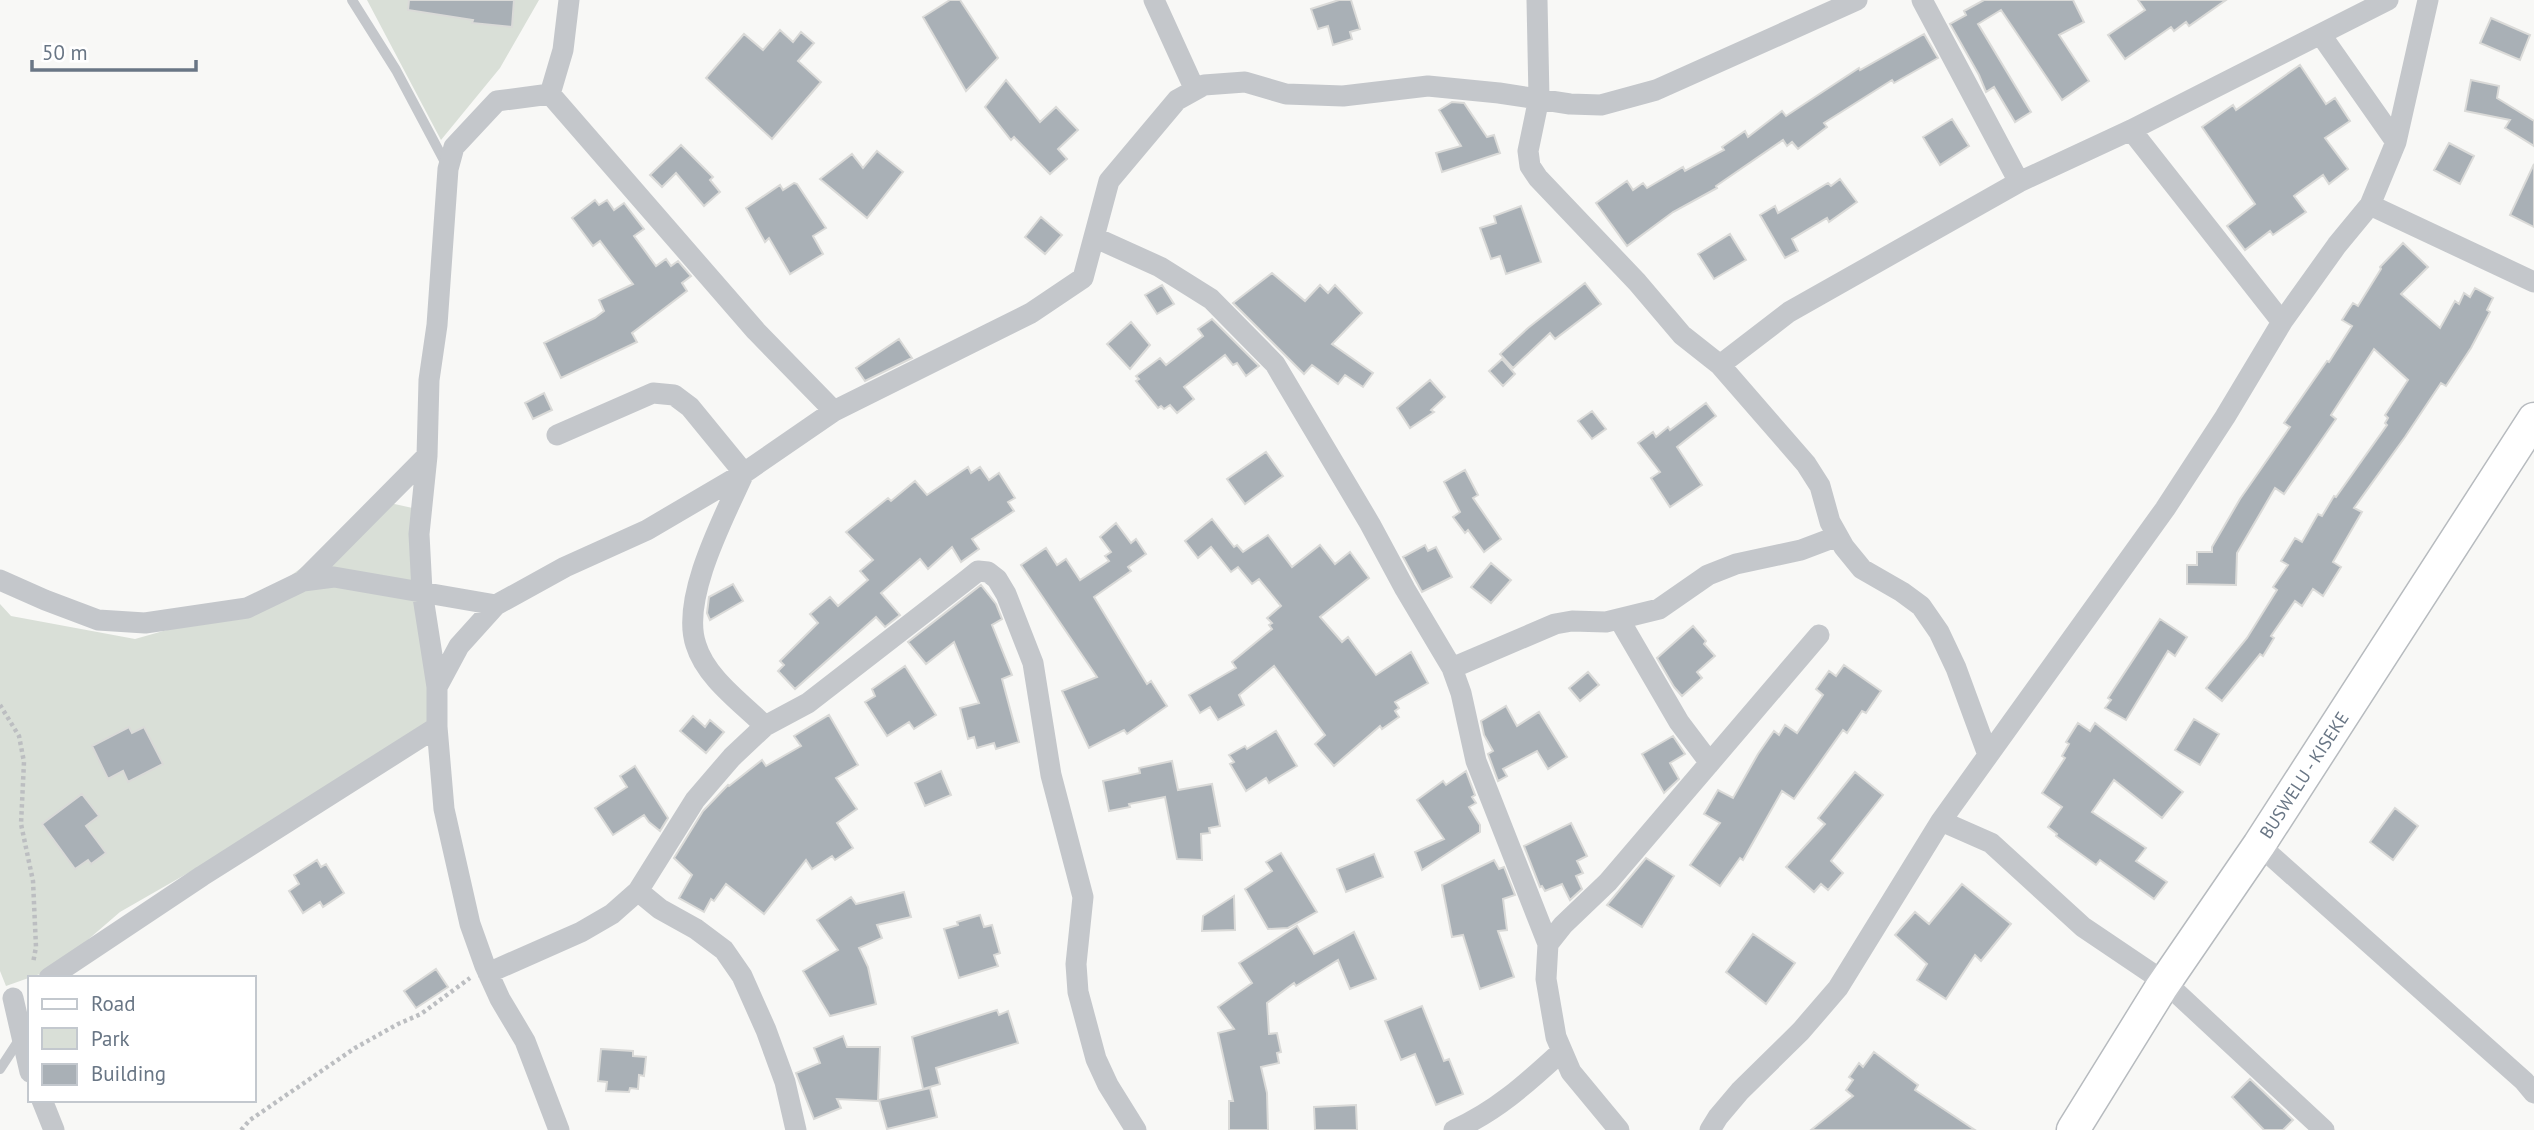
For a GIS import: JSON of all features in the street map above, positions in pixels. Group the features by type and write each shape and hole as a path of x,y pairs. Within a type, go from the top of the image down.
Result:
{"main road":[{"name":"BUSWELU - KISEKE","path":"2073,1130 2534,419"}],"street":[{"path":"550,94 563,50 569,0"},
{"path":"1154,0 1195,90"},
{"path":"1536,0 1539,98 1528,151 1530,166 1682,335 1720,365 1806,464 1820,486 1830,522 1862,569 1921,606 1939,632 1956,668 1989,755"},
{"path":"437,687 459,646 496,604 565,567 647,530 744,473 834,411 1031,313 1083,278 1096,238 1109,181 1177,100 1204,85 1245,82 1286,94 1343,96 1428,86 1570,104 1601,105 1656,90 1857,0"},
{"path":"1922,0 2019,182"},
{"path":"1720,365 1789,312 2019,182 2131,130 2388,0"},
{"path":"1710,1130 1718,1116 1801,1031 1838,988 1941,821 2165,509 2282,322 2337,245 2370,205 2396,142 2428,0"},
{"path":"2321,35 2396,142"},
{"path":"550,94 498,101 454,146 448,169 437,325 429,380 419,534 422,592 437,687 437,727 444,809 470,925 500,999 525,1041 559,1130"},
{"path":"550,94 756,331 834,411"},
{"path":"2131,130 2282,322"},
{"path":"2370,205 2534,282"},
{"path":"1096,238 1160,267 1211,299 1275,364 1370,524 1452,668 1461,693 1476,761 1549,944 1546,979 1556,1037 1572,1072 1619,1130"},
{"path":"557,435 653,393 674,395 690,407 744,473"},
{"path":"0,580 98,620 145,623 247,608 303,580 426,456"},
{"path":"744,473 717,532 692,615 696,646 711,673 765,726"},
{"path":"1452,668 1555,624 1572,621 1606,622 1659,609 1708,575 1736,564 1801,550 1838,536"},
{"path":"487,970 581,932 612,914 638,891 695,800 732,757 765,726 808,703 978,571 988,572 997,579 1006,594 1033,663 1051,775 1083,897 1076,964 1078,992 1096,1059 1108,1085 1136,1130"},
{"path":"303,580 334,577 496,604"},
{"path":"1619,619 1679,722 1710,763"},
{"path":"1549,944 1563,925 1608,882 1819,635"},
{"path":"41,976 437,727"},
{"path":"1941,821 1991,843 2083,927 2166,984 2324,1130"},
{"path":"2259,845 2428,993 2534,1093"},
{"path":"638,891 660,909 696,929 724,950 742,976 785,1082 796,1130"},
{"path":"19,990 21,1037 28,1064"},
{"path":"1454,1130 1482,1118 1510,1099 1562,1051"},
{"path":"43,1102 54,1130"}],"lane":[{"path":"352,0 396,71 448,169"},
{"path":"0,1069 21,1037"}],"path":[{"path":"0,705 19,736 24,762 21,824 33,881 36,912 36,947 19,990"},
{"path":"241,1130 250,1120 355,1048 421,1014 487,970"}],"green space":[{"path":"367,0 539,0 500,68 441,140"},
{"path":"390,503 417,509 437,730 120,912 54,969 6,986 0,971 0,604 11,616 135,639 248,607"}],"building":[{"path":"409,0 514,0 512,27 472,23 473,20 408,10"},
{"path":"950,0 960,0 998,58 966,91 923,17"},
{"path":"1339,0 1351,0 1360,29 1350,32 1352,39 1333,45 1328,26 1318,29 1311,9"},
{"path":"1984,0 2073,0 2084,22 2059,35 2089,81 2062,100 2001,10 1978,24 2031,112 2015,122 1994,87 1986,92 1950,24 1966,15 1964,11"},
{"path":"2138,0 2226,0 2189,26 2186,22 2174,31 2171,27 2125,59 2108,35 2145,10"},
{"path":"2491,18 2530,35 2520,60 2480,43"},
{"path":"780,30 793,42 801,32 814,43 798,61 821,82 772,139 706,78 744,34 763,50"},
{"path":"1924,34 1938,58 1894,83 1892,80 1824,123 1827,127 1798,149 1792,142 1787,146 1783,140 1716,186 1717,188 1673,212 1627,246 1596,203 1627,181 1633,190 1643,183 1647,188 1683,167 1685,171 1724,150 1722,147 1745,131 1748,137 1782,111 1786,116 1859,68 1860,70"},
{"path":"2300,65 2326,104 2335,98 2350,121 2325,138 2348,169 2329,184 2323,175 2294,196 2306,212 2273,235 2270,231 2245,250 2227,226 2255,204 2202,127 2233,105 2236,110"},
{"path":"1006,80 1040,122 1056,107 1078,130 1058,149 1067,159 1050,174 1014,137 1011,140 985,107"},
{"path":"2471,80 2499,86 2497,98 2534,121 2534,146 2505,128 2510,120 2465,111"},
{"path":"1452,102 1464,103 1487,137 1494,135 1500,153 1442,172 1436,153 1461,146 1439,110"},
{"path":"1952,119 1969,146 1940,165 1923,137"},
{"path":"2449,143 2474,156 2460,184 2434,170"},
{"path":"681,145 713,177 710,180 720,192 704,206 676,173 662,187 650,175"},
{"path":"877,151 903,172 867,218 820,179 852,154 863,168"},
{"path":"2534,164 2534,227 2510,215"},
{"path":"1840,179 1857,202 1829,222 1827,218 1792,239 1798,251 1785,258 1760,215 1775,206 1778,213 1828,183 1831,186"},
{"path":"794,183 826,228 813,236 823,254 790,274 769,238 765,242 746,208 780,185 783,190"},
{"path":"595,200 599,205 607,200 614,210 624,203 644,229 634,236 656,266 666,259 671,266 678,261 691,276 682,283 687,291 632,333 637,342 561,378 544,343 595,318 604,311 599,300 633,284 600,241 593,246 572,218"},
{"path":"1521,206 1541,262 1506,274 1500,256 1491,259 1480,228 1496,223 1494,216"},
{"path":"1041,217 1062,235 1045,254 1025,237"},
{"path":"1730,234 1746,260 1714,279 1698,254"},
{"path":"2403,243 2428,267 2401,294 2440,328 2455,301 2459,304 2464,293 2470,297 2475,288 2493,298 2487,310 2490,312 2446,386 2441,383 2354,508 2362,512 2333,562 2341,567 2323,596 2313,589 2302,606 2295,601 2271,636 2274,638 2263,656 2260,654 2222,701 2206,688 2247,638 2277,590 2273,587 2288,565 2281,561 2295,538 2302,542 2318,514 2322,516 2334,496 2336,497 2387,425 2385,423 2388,418 2385,415 2408,380 2374,349 2331,415 2336,419 2284,494 2275,488 2237,553 2236,585 2187,584 2187,565 2197,565 2197,552 2212,552 2212,547 2240,499 2290,427 2284,423 2352,326 2342,320 2353,303 2358,306 2380,267"},
{"path":"1272,273 1305,301 1320,285 1328,293 1335,285 1362,313 1332,344 1373,373 1363,387 1345,375 1338,384 1312,365 1304,374 1233,303"},
{"path":"1585,283 1601,304 1555,339 1550,333 1513,368 1500,354"},
{"path":"1162,285 1174,304 1157,314 1145,295"},
{"path":"1212,319 1259,366 1246,376 1237,363 1233,365 1225,355 1184,387 1194,399 1177,413 1170,405 1164,409 1161,406 1158,408 1136,381 1139,379 1136,376 1160,358 1166,365 1203,336 1198,329"},
{"path":"1131,322 1150,345 1130,369 1107,344"},
{"path":"899,339 912,358 865,381 856,368"},
{"path":"1502,359 1515,374 1503,386 1489,371"},
{"path":"1430,380 1445,397 1431,410 1434,412 1410,428 1397,408"},
{"path":"544,393 552,410 533,419 525,403"},
{"path":"1706,403 1716,416 1677,447 1702,485 1670,507 1651,478 1660,472 1638,443 1653,432 1656,437 1668,427 1670,430"},
{"path":"1592,411 1606,429 1592,439 1578,421"},
{"path":"1266,452 1283,476 1245,504 1227,479"},
{"path":"968,467 971,473 980,467 989,480 999,473 1015,498 1008,502 1014,511 972,539 979,549 961,562 952,547 928,569 920,559 881,593 900,615 885,627 876,617 795,689 778,671 784,665 780,661 818,623 810,614 830,597 838,606 868,580 860,571 873,560 846,532 888,498 891,501 915,481 927,495"},
{"path":"1465,470 1478,495 1473,498 1501,539 1484,552 1468,530 1465,533 1453,517 1460,512 1444,482"},
{"path":"1212,519 1234,547 1237,545 1243,552 1268,535 1292,567 1320,545 1335,564 1350,552 1369,578 1320,617 1342,642 1348,637 1376,675 1411,652 1428,683 1395,702 1399,708 1395,711 1399,717 1382,729 1380,726 1334,766 1315,744 1325,735 1274,666 1239,695 1244,705 1218,720 1210,707 1200,713 1189,695 1236,668 1232,662 1272,629 1269,625 1272,623 1267,618 1281,606 1259,579 1252,584 1238,567 1231,572 1211,547 1198,558 1185,541"},
{"path":"1116,523 1131,543 1136,539 1146,554 1128,567 1131,571 1094,597 1147,684 1151,681 1167,706 1127,734 1124,730 1089,748 1062,691 1097,677 1021,565 1046,548 1057,565 1066,559 1080,580 1109,561 1105,556 1111,552 1100,537"},
{"path":"1425,545 1428,551 1436,547 1452,577 1422,592 1403,557"},
{"path":"1491,563 1511,580 1491,603 1471,587"},
{"path":"733,584 743,601 710,620 707,613 709,597"},
{"path":"981,585 996,604 1002,619 992,625 1012,675 1002,679 1019,742 996,749 994,743 977,748 974,737 968,739 960,708 979,703 954,642 926,664 908,642"},
{"path":"2160,619 2187,637 2175,656 2168,651 2126,720 2105,708 2111,700 2108,698"},
{"path":"1693,626 1715,656 1697,672 1702,678 1682,696 1657,658"},
{"path":"1844,665 1881,691 1866,713 1862,711 1847,733 1843,730 1794,799 1782,791 1743,860 1740,858 1720,886 1690,865 1720,823 1704,814 1718,790 1733,798 1774,731 1779,735 1785,725 1797,733 1823,695 1816,689 1829,671 1836,676"},
{"path":"905,666 936,715 914,729 909,722 887,736 865,702 875,696 872,689"},
{"path":"1588,672 1599,685 1580,701 1569,688"},
{"path":"1506,706 1517,726 1539,712 1567,757 1548,769 1537,751 1503,769 1507,776 1498,781 1488,754 1493,751 1484,735 1481,721"},
{"path":"829,715 858,765 836,778 857,809 837,823 853,848 835,860 832,856 812,869 806,860 764,914 726,884 714,901 711,899 704,912 679,898 692,875 674,858 703,811 728,785 762,760 766,766 801,746 794,736"},
{"path":"693,716 705,727 710,720 724,732 706,753 680,731"},
{"path":"2194,719 2219,734 2200,765 2175,750"},
{"path":"2078,723 2090,731 2095,723 2183,792 2162,818 2114,780 2092,812 2146,848 2136,861 2167,882 2154,899 2100,860 2096,865 2048,827 2062,807 2042,793 2065,758 2062,756 2069,744 2066,742"},
{"path":"129,727 132,733 144,727 163,764 128,782 123,771 108,779 92,746"},
{"path":"1276,731 1297,766 1269,783 1266,778 1246,791 1230,764 1234,762 1229,755 1245,746 1247,749"},
{"path":"1673,736 1685,754 1670,763 1679,779 1664,793 1642,754"},
{"path":"1172,761 1178,790 1212,784 1220,826 1209,828 1210,833 1201,834 1202,860 1177,859 1165,797 1109,811 1103,781 1140,773 1139,768"},
{"path":"635,766 668,818 660,831 644,815 613,835 595,808 627,787 620,776"},
{"path":"941,771 951,795 925,806 915,783"},
{"path":"1466,771 1476,803 1469,807 1480,825 1480,832 1422,870 1415,852 1444,839 1417,800 1443,781 1446,785"},
{"path":"1855,772 1883,795 1831,861 1843,873 1828,890 1821,884 1814,892 1786,867 1825,824 1818,818"},
{"path":"82,794 99,816 86,826 106,853 91,864 88,860 75,869 42,824"},
{"path":"2395,808 2418,826 2393,860 2370,842"},
{"path":"1571,823 1587,856 1577,861 1583,873 1576,876 1582,889 1570,900 1562,884 1545,891 1540,887 1524,846"},
{"path":"1281,853 1317,912 1288,928 1268,929 1245,889 1272,871 1266,862"},
{"path":"1374,854 1383,877 1346,892 1337,869"},
{"path":"1646,858 1674,876 1642,927 1607,905"},
{"path":"317,860 321,867 326,864 344,893 323,907 320,902 303,913 289,891 299,884 294,875"},
{"path":"1494,860 1499,869 1504,867 1515,895 1503,899 1507,930 1498,931 1514,977 1480,989 1463,935 1452,937 1442,885"},
{"path":"1962,884 2011,924 1981,961 1975,955 1946,999 1917,980 1927,964 1895,935 1915,912 1929,924"},
{"path":"904,892 911,917 877,925 882,938 859,948 868,967 876,1004 830,1016 803,971 838,950 817,920 851,897 856,904"},
{"path":"1234,896 1235,930 1202,931 1203,916"},
{"path":"980,915 984,927 992,925 1000,953 994,955 998,966 959,978 944,929"},
{"path":"1297,926 1314,954 1354,932 1376,979 1350,989 1338,960 1296,986 1294,983 1267,1003 1269,1034 1277,1033 1281,1052 1277,1053 1279,1063 1261,1067 1267,1093 1268,1130 1229,1130 1229,1101 1233,1101 1218,1033 1234,1029 1218,1007 1252,983 1239,963"},
{"path":"1753,934 1795,963 1766,1004 1726,972"},
{"path":"436,969 448,987 416,1008 404,991"},
{"path":"1422,1006 1444,1061 1449,1059 1463,1094 1436,1105 1415,1054 1401,1060 1385,1021"},
{"path":"997,1010 999,1015 1008,1011 1018,1043 936,1068 940,1084 923,1089 912,1037"},
{"path":"843,1036 847,1047 880,1047 878,1101 837,1099 841,1108 814,1119 796,1073 820,1063 814,1048"},
{"path":"601,1049 633,1051 633,1056 646,1057 644,1076 639,1075 638,1089 630,1088 629,1092 606,1091 607,1082 598,1081"},
{"path":"1874,1052 1918,1085 1915,1090 1975,1130 1811,1130 1853,1096 1846,1090 1853,1080 1849,1077 1859,1063 1863,1067"},
{"path":"2250,1079 2293,1120 2283,1130 2264,1130 2232,1097"},
{"path":"930,1088 937,1117 887,1129 879,1100"},
{"path":"1356,1105 1357,1130 1315,1130 1314,1107"}]}
